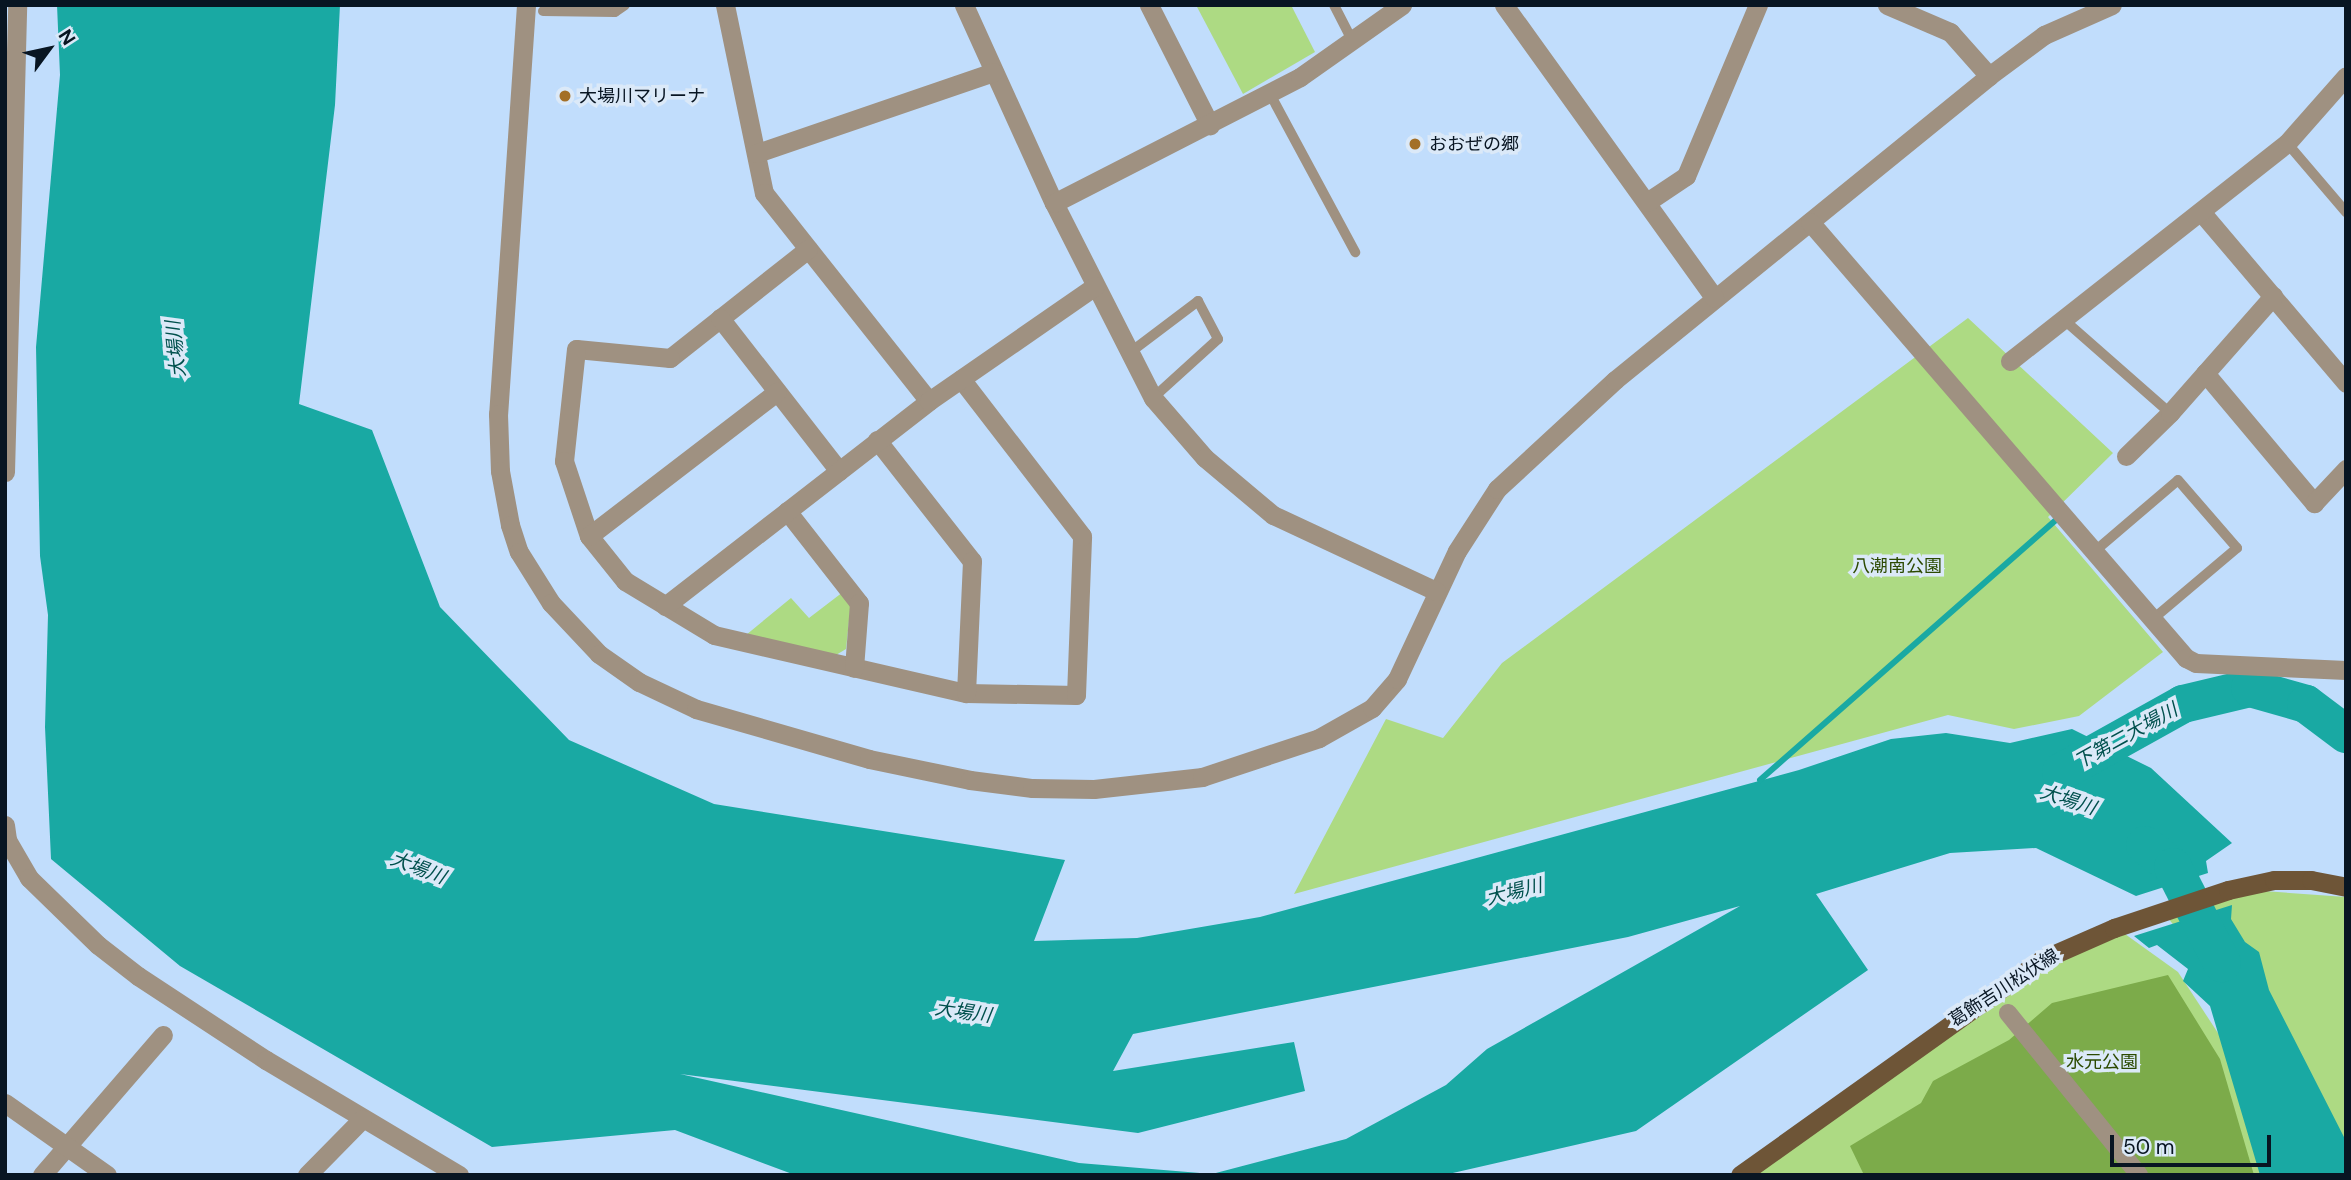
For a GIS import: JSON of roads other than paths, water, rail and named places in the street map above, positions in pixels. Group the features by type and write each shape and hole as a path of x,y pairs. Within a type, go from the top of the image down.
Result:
{"main road":[{"name":"葛飾吉川松伏線","path":"1740,1175 2003,984 2041,960 2114,928 2228,890 2274,880 2311,880 2346,887"}],"street":[{"path":"5,472 7,191 17,5"},
{"path":"725,5 764,193 929,401"},
{"path":"964,5 1054,203 1128,354 1153,398 1191,444 1273,515 1436,591"},
{"path":"1149,5 1210,125"},
{"path":"1504,5 1714,298"},
{"path":"1647,202 1686,176 1758,5"},
{"path":"1887,5 1950,33 1989,76"},
{"path":"535,8 498,414 500,471 519,552 551,603 598,654 639,682 696,709 869,759 970,780 1032,788 1161,783 1202,777 1319,738 1372,708 1397,679 1436,591 1497,489 1615,380 1989,76 2044,35 2112,5"},
{"path":"1054,203 1269,93 1353,42 1392,9"},
{"path":"757,153 993,72"},
{"path":"2010,361 2202,213 2287,143 2346,76"},
{"path":"2202,213 2346,383"},
{"path":"1810,222 2186,658 2196,663 2346,670"},
{"path":"808,249 670,358 576,349 565,461 589,536 625,581 715,635 966,693 1076,695 1082,536 961,379"},
{"path":"665,606 929,401 1095,286"},
{"path":"2126,456 2170,413 2273,296"},
{"path":"720,318 839,471"},
{"path":"2205,373 2314,503 2346,469"},
{"path":"589,536 777,391"},
{"path":"877,440 972,561 966,693"},
{"path":"787,511 859,603 854,668"},
{"path":"6,834 29,878 97,945 185,1009 362,1119 459,1175"},
{"path":"2008,1013 2138,1175"},
{"path":"42,1175 163,1035"},
{"path":"5,1102 107,1175"},
{"path":"307,1175 362,1119"}],"lane":[{"path":"535,8 615,12 625,5"},
{"path":"1334,5 1353,42"},
{"path":"1269,93 1355,253"},
{"path":"2287,143 2346,212"},
{"path":"1128,354 1198,301 1218,339 1153,398"},
{"path":"2063,319 2170,413"},
{"path":"2095,551 2178,480 2237,548 2153,619"}],"water":[{"path":"57,5 340,5 335,105 299,404 372,430 440,607 569,740 714,804 1065,860 1034,941 1137,938 1260,917 1799,770 1891,739 1946,733 2010,743 2072,729 2151,768 2232,843 2206,861 2208,873 2136,896 2036,848 1950,853 1816,894 1868,970 1636,1131 1444,1175 795,1175 675,1130 492,1147 180,966 51,859 45,727 48,615 40,556 36,347 60,75","holes":["1740,906 1487,1049 1446,1085 1346,1139 1212,1174 1079,1163 680,1074 1138,1133 1305,1091 1294,1042 1113,1071 1133,1034 1628,937"]},
{"path":"2232,905 2231,919 2245,942 2259,952 2269,990 2346,1141 2346,1175 2260,1175 2210,1006 2183,981 2188,969 2157,945 2149,948 2134,936"}],"waterway":[{"path":"1760,780 2057,519"},
{"name":"下第二大場川","path":"2061,772 2183,704 2250,688 2306,704 2346,734"},
{"name":"大場川","path":"2145,845 2173,867 2222,963"}],"place":[{"name":"大場川マリーナ","path":"565,96"},
{"name":"おおぜの郷","path":"1415,144"}],"park label":[{"name":"八潮南公園","path":"1897,566"},
{"name":"水元公園","path":"2102,1062"}]}
